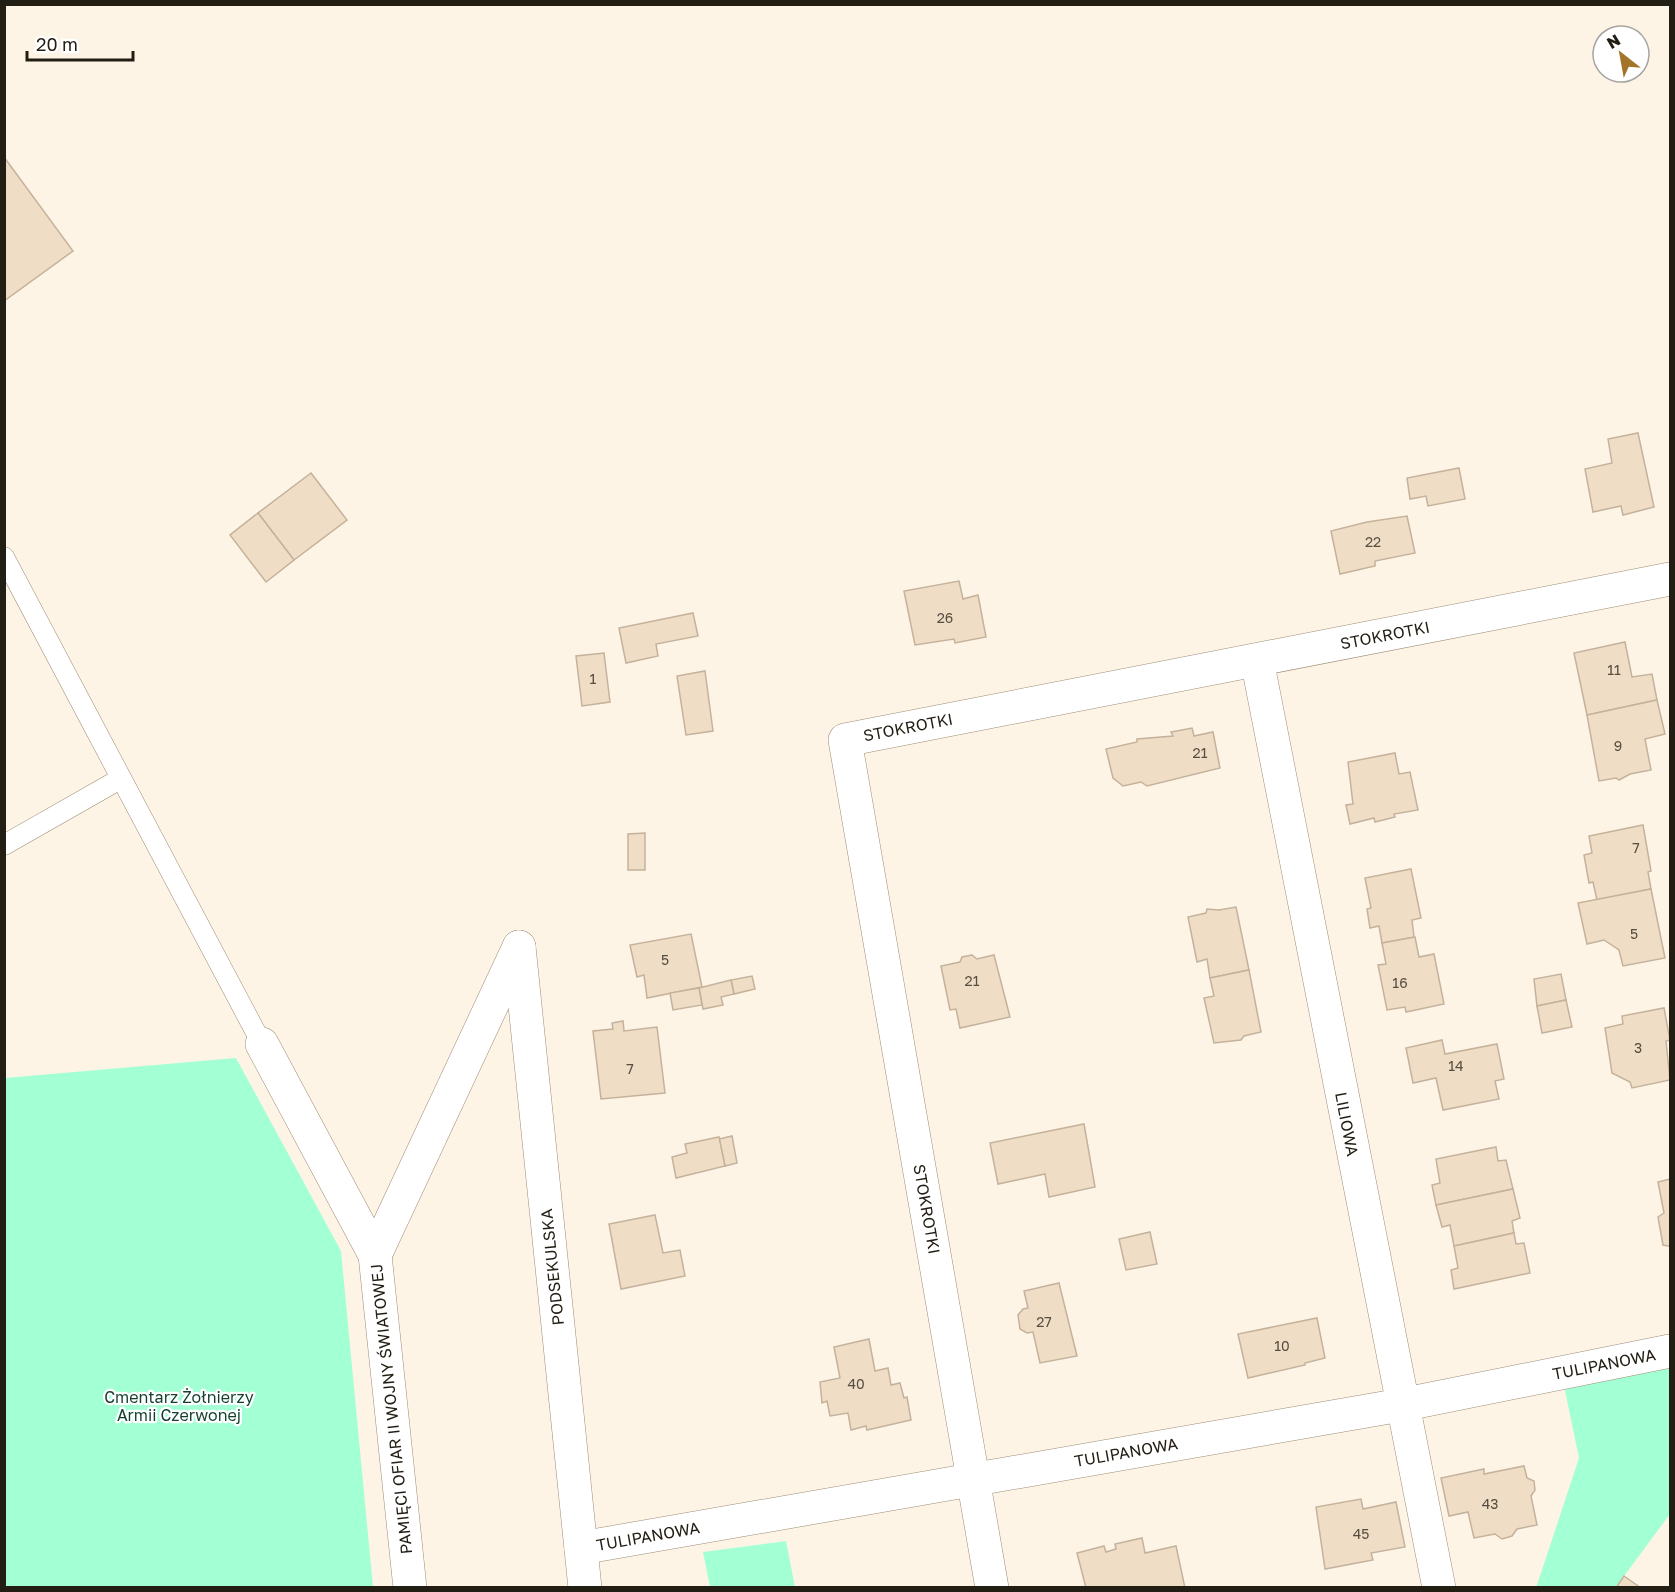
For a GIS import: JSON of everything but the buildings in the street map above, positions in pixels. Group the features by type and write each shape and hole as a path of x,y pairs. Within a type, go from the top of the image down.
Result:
{"street":[{"name":"STOKROTKI","path":"974,1478 845,740 1671,579"},
{"name":"LILIOWA","path":"1257,660 1401,1405 1439,1587"},
{"name":"PODSEKULSKA","path":"375,1255 519,947 585,1587"},
{"name":"PAMIĘCI OFIAR II WOJNY ŚWIATOWEJ","path":"262,1044 375,1255 410,1587"},
{"name":"TULIPANOWA","path":"581,1548 1401,1405 1671,1351"},
{"path":"974,1478 992,1587"}],"lane":[{"path":"4,558 262,1044"},
{"path":"4,845 120,779"}],"green space":[{"name":"Cmentarz Żołnierzy Armii Czerwonej","path":"236,1058 341,1251 373,1587 5,1587 5,1078"},
{"path":"1670,1360 1670,1514 1616,1587 1536,1588 1579,1458 1563,1381"},
{"path":"786,1541 795,1587 710,1587 703,1552"}]}
